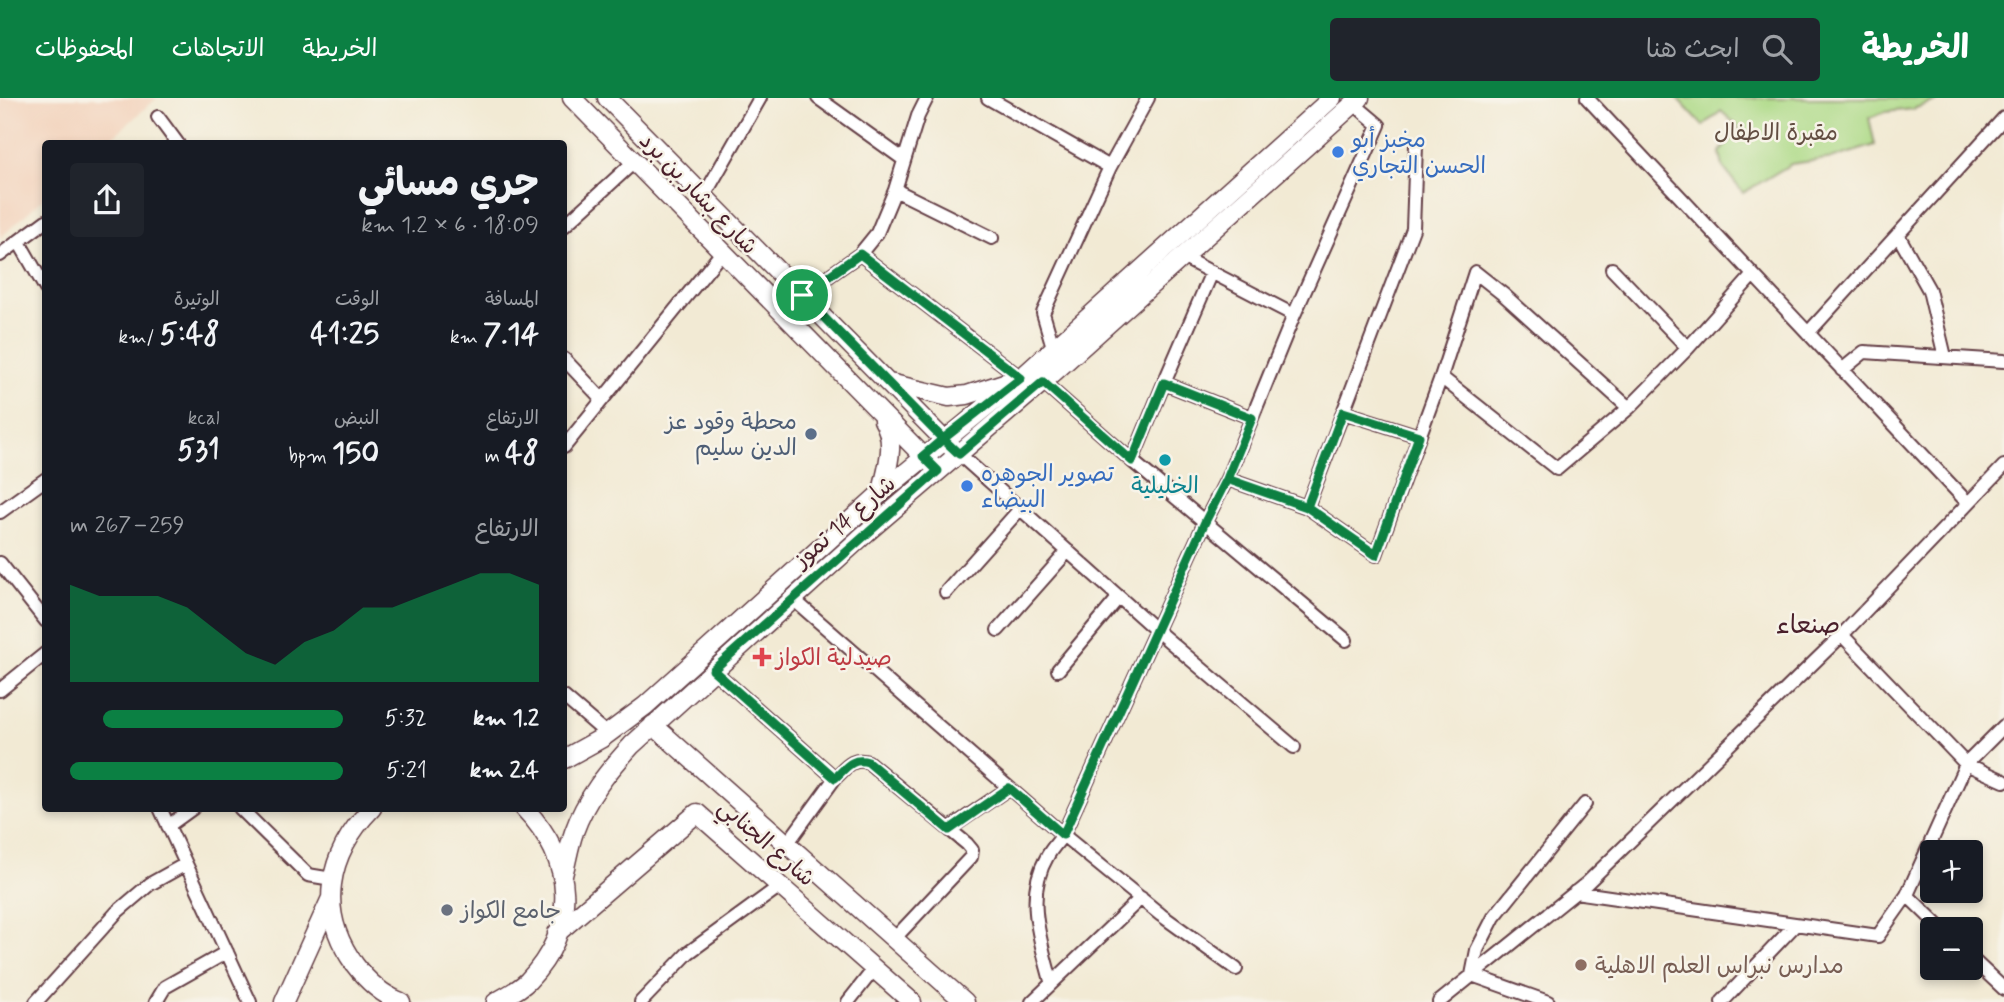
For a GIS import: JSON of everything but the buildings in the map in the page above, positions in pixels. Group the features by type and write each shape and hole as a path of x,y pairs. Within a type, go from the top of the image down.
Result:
{"main road":[{"name":"شارع بشار بن برد","path":"572,98 938,471"},
{"name":"شارع بشار بن برد","path":"607,98 959,454"},
{"name":"شارع 14 تموز","path":"567,757 607,734 655,697 923,456 1021,378 1329,99"},
{"name":"شارع 14 تموز","path":"563,875 574,832 591,797 608,771 653,725 938,471 1184,258 1357,101"},
{"path":"887,382 949,397 967,395 1021,378"},
{"path":"876,408 890,430 890,454 882,492"},
{"name":"شارع الجنابي","path":"653,725 965,1002"},
{"path":"284,1002 331,888 340,851 355,826 368,812"},
{"path":"496,1002 526,984 550,952 563,915 563,875 555,849 541,825 528,812"},
{"name":"شارع الجنابي","path":"557,933 696,813 912,1002"},
{"path":"331,888 334,925 344,950 364,978 392,999 401,1002"}],"street":[{"path":"704,196 760,98"},
{"path":"818,98 903,159"},
{"path":"802,295 860,254 877,233 895,190 918,116 927,98"},
{"path":"988,98 1110,167"},
{"path":"1053,347 1043,313 1110,167 1148,98"},
{"path":"1587,98 1967,502"},
{"path":"1051,981 1037,921 1037,892 1046,858 1063,835 1227,479 1294,315 1378,125 1357,101"},
{"path":"158,117 175,140"},
{"path":"1808,333 2004,118"},
{"path":"1307,507 1413,229 1416,145"},
{"path":"567,223 635,161"},
{"path":"895,190 992,238"},
{"path":"0,255 42,224"},
{"path":"1898,235 1929,290 1944,357"},
{"path":"19,242 42,282"},
{"path":"567,443 723,251"},
{"path":"860,254 1021,378"},
{"path":"1184,258 1294,315"},
{"path":"1612,269 1688,348"},
{"path":"1132,461 1212,272"},
{"path":"1227,479 1307,507 1376,555 1441,377 1475,272 1629,408"},
{"path":"1441,377 1557,469 1629,408 1688,348 1753,275"},
{"path":"1842,370 1864,352 2004,361"},
{"path":"567,362 602,400"},
{"path":"1043,382 1132,461 1346,640"},
{"path":"1164,383 1252,418"},
{"path":"1343,412 1419,436"},
{"path":"959,454 1156,630 1294,747"},
{"path":"1439,1002 1575,892 1842,635 2004,466"},
{"path":"0,512 42,482"},
{"path":"946,592 1020,509"},
{"path":"998,630 1068,551"},
{"path":"0,563 42,616"},
{"path":"1058,670 1119,597"},
{"path":"793,599 1063,835 1161,915 1236,969"},
{"path":"1842,635 1966,764 2004,781"},
{"path":"0,690 42,656"},
{"path":"713,670 835,778"},
{"path":"567,700 607,734"},
{"path":"1575,892 1878,936 1907,895 1966,764 2004,726"},
{"path":"787,844 835,778 859,759 868,762 967,844 972,850 971,857 894,939"},
{"path":"949,830 1009,788"},
{"path":"1472,975 1477,950 1494,917 1585,804"},
{"path":"162,812 184,865 250,1002"},
{"path":"168,826 187,812"},
{"path":"244,812 308,875 331,888"},
{"path":"36,1002 117,912 150,884 184,865"},
{"path":"641,1002 688,953 780,886"},
{"path":"1907,895 1930,917"},
{"path":"1032,1002 1141,898"},
{"path":"1722,1002 1795,925"},
{"path":"156,1002 165,987 227,952"},
{"path":"848,1002 874,969"},
{"path":"1983,969 2004,989"},
{"path":"1472,975 1548,1002"}],"shaded area":[{"path":"0,98 157,98 109,140 42,140 42,200 0,238"}],"green space":[{"name":"مقبرة الاطفال","path":"1677,98 1943,98 1913,109 1885,112 1869,118 1875,145 1834,158 1791,164 1743,193 1723,167 1720,152 1740,128 1721,111 1703,126"}],"place":[{"name":"مخبز أبو الحسن التجاري","path":"1338,152"},
{"name":"محطة وقود عز الدين سليم","path":"811,434"},
{"name":"الخليلية","path":"1165,460"},
{"name":"تصوير الجوهره البيضاء","path":"967,486"},
{"name":"صيدلية الكواز","path":"762,657"},
{"name":"جامع الكواز","path":"447,910"},
{"name":"مدارس نبراس العلم الاهلية","path":"1581,965"}],"district":[{"name":"صنعاء","path":"1808,624"}],"route":[{"path":"802,295 860,254 1021,378 943,439 959,454 1043,382 1132,461 1164,383 1252,418 1227,479 1307,507 1343,412 1419,436 1376,555 1307,507 1227,479 1063,835 1009,788 949,830 868,762 859,759 852,762 835,778 713,670 938,471 923,456 943,439 802,295"}]}
